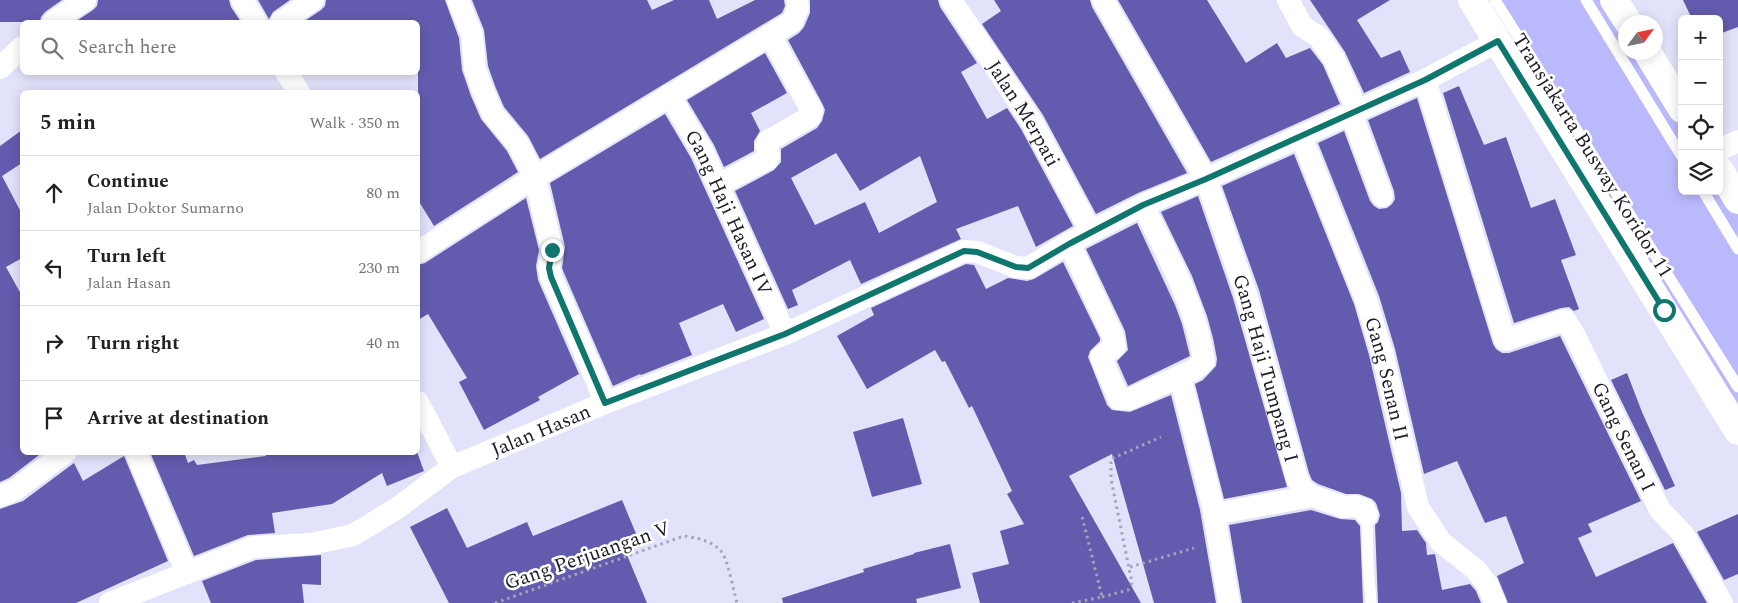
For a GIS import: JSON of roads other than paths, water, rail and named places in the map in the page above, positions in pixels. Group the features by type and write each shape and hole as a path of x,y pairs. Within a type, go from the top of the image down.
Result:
{"main road":[{"path":"1472,0 1738,431"},
{"path":"1614,0 1624,15"},
{"path":"1652,60 1680,105"},
{"path":"1723,176 1738,200"}],"street":[{"path":"56,20 85,0"},
{"path":"242,0 255,20"},
{"path":"284,20 313,0"},
{"path":"458,0 472,35 475,70 493,114 518,144 535,177 552,250 549,268 551,277 605,403"},
{"path":"420,251 535,177 792,22 798,8 797,0"},
{"name":"Jalan Merpati","path":"951,0 1032,122 1091,232"},
{"name":"Gang Haji Tumpang I","path":"1103,0 1206,179 1246,294 1297,478 1302,488 1312,496"},
{"path":"1288,0 1302,26 1319,38 1334,60 1354,112 1382,196"},
{"path":"718,185 768,159 769,155 766,146 768,141 810,117 812,111 770,35"},
{"name":"Jalan Hasan","path":"110,603 253,547 311,544 353,535 396,508 452,467 605,403 785,334 964,251 977,252 1016,267 1028,268 1143,205 1206,179 1425,80 1498,41"},
{"path":"0,68 20,49"},
{"path":"288,75 297,90"},
{"name":"Gang Senan I","path":"1425,80 1505,340 1565,320 1573,332 1660,510 1683,534 1722,603"},
{"name":"Gang Haji Hasan IV","path":"669,95 704,152 785,334"},
{"name":"Gang Senan II","path":"1301,136 1366,300 1382,352 1418,506 1441,542 1476,570 1487,584 1496,603"},
{"path":"1723,148 1738,141"},
{"path":"1069,244 1112,334 1115,346 1101,357 1119,400 1130,399 1194,370 1204,361 1195,322 1183,287 1143,205"},
{"path":"1180,376 1214,514 1229,603"},
{"path":"420,406 452,467"},
{"path":"0,496 15,490 62,455"},
{"path":"137,455 187,573"},
{"path":"1214,514 1312,496 1344,507 1355,506 1364,509 1367,515"}],"lane":[{"name":"Transjakarta Busway Koridor 11","path":"1495,0 1738,387"},
{"path":"1586,0 1678,150"},
{"path":"1705,195 1738,249"},
{"path":"1367,515 1371,603"}]}
